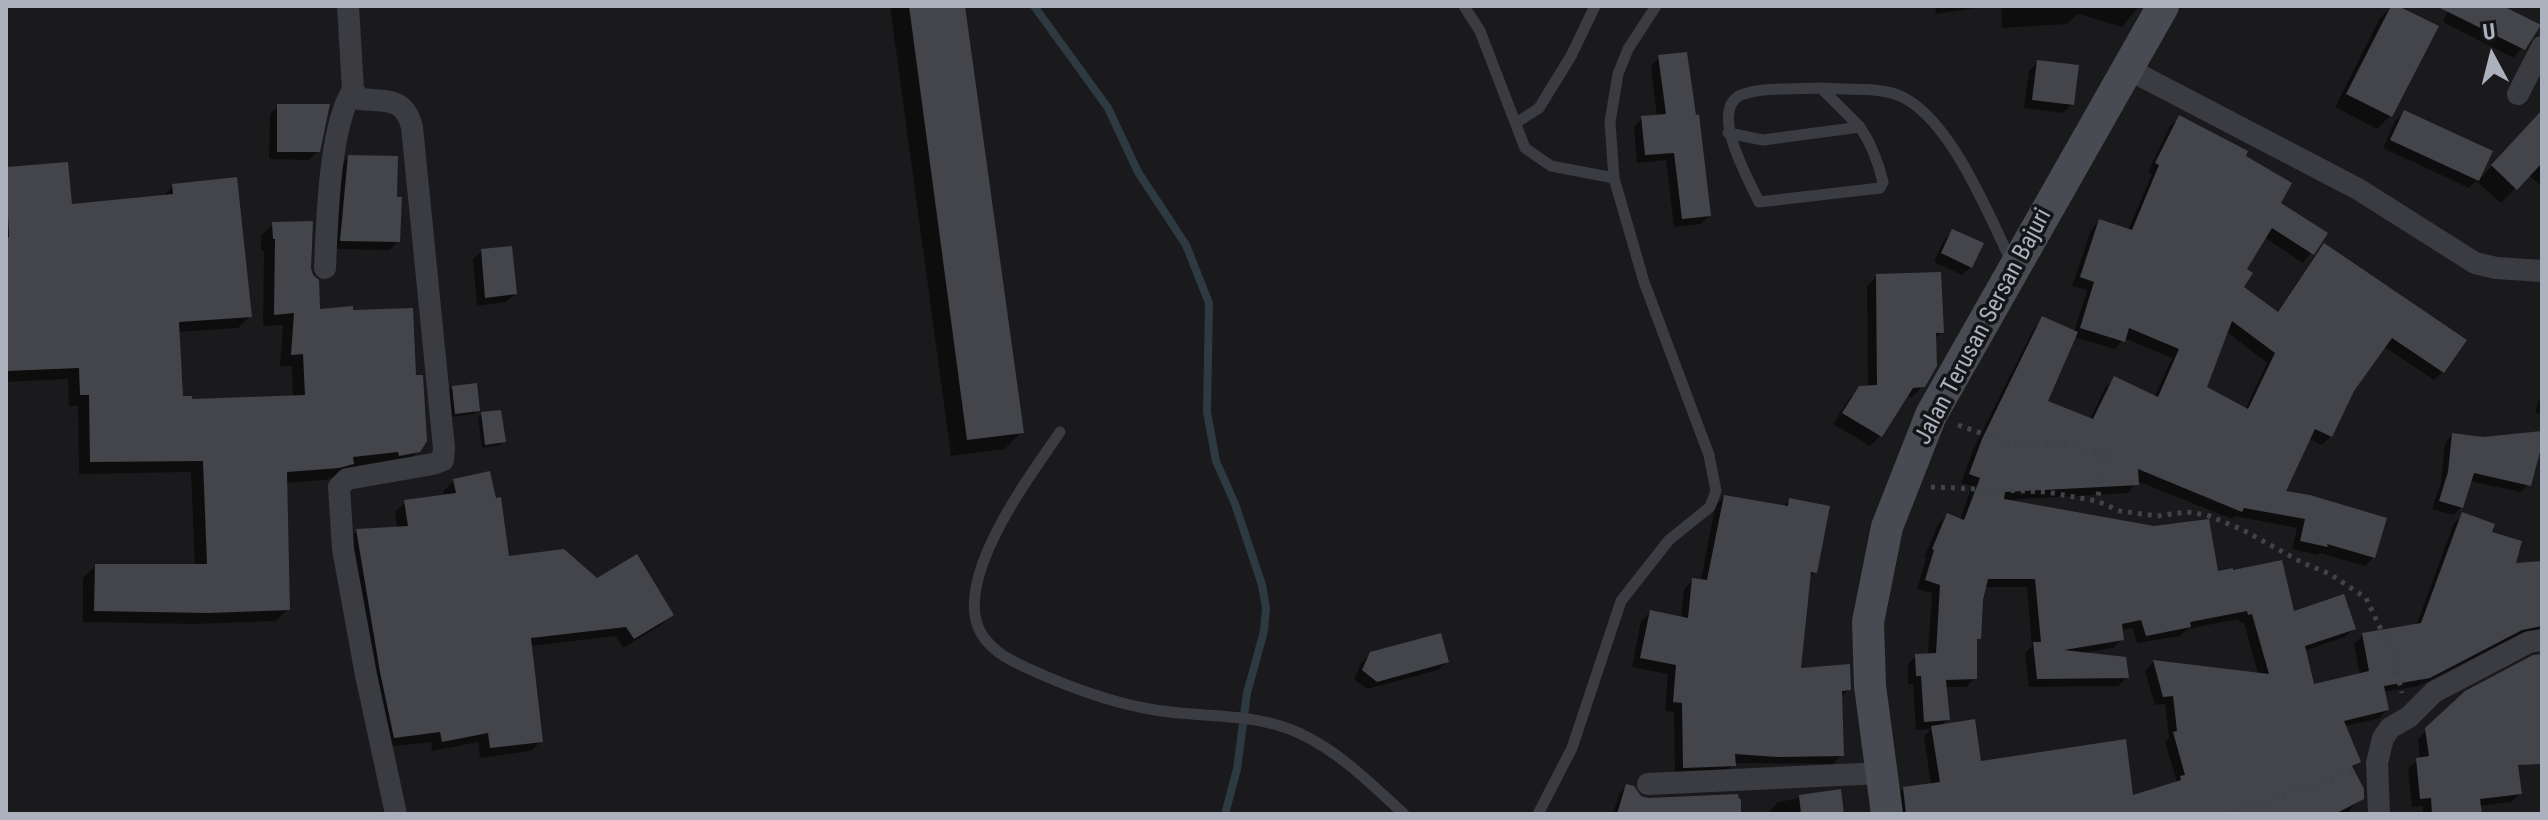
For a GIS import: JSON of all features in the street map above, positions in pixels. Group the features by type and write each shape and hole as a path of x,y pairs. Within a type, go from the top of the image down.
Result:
{"main road":[{"name":"Jalan Terusan Sersan Bajuri","path":"1887,814 1870,686 1868,622 1887,527 1931,415 2163,6"}],"street":[{"path":"325,268 328,191 344,107 353,90 348,6"},
{"path":"2518,94 2542,47"},
{"path":"2128,69 2358,189 2475,263 2496,268 2542,271"},
{"path":"353,90 360,99 399,103 408,112 412,127 444,448 443,460 433,464 347,479 339,487 343,549 396,814"},
{"path":"2379,814 2377,763 2383,738 2390,728 2409,717 2434,692 2529,642 2542,640"},
{"path":"1648,784 1882,773"}],"lane":[{"path":"1464,6 1480,31 1525,148 1551,166 1614,178"},
{"path":"1516,123 1539,108 1571,56 1595,6"},
{"path":"1538,814 1572,748 1621,601 1669,540 1710,507 1716,491 1709,455 1644,282 1614,178 1610,122 1612,99 1628,49 1656,6"},
{"path":"1821,88 1860,127 1873,146 1883,182 1880,188 1759,202 1728,133 1731,106 1739,96 1755,92 1821,88 1893,93 1917,106 1949,141 2014,267"},
{"path":"1728,133 1763,140 1860,127"},
{"path":"1060,432 1014,501 977,575 972,602 981,634 1007,659 1076,689 1154,710 1250,719 1297,732 1342,758 1404,814"}],"path":[{"path":"1931,415 2021,447 2068,444 2106,456 2097,501"},
{"path":"1906,480 1937,488 2047,492 2097,501 2120,511 2157,516 2187,512 2207,515 2243,530 2330,574 2366,598 2392,653 2409,717"},
{"path":"2226,814 2377,763"}],"building":[{"path":"909,6 965,6 1024,433 967,440"},
{"path":"2391,6 2398,6 2439,26 2392,117 2346,94"},
{"path":"2436,6 2503,6 2541,25 2525,50"},
{"path":"1687,52 1696,115 1699,114 1711,216 1682,219 1674,153 1645,155 1641,116 1666,114 1658,55"},
{"path":"2037,60 2079,65 2074,105 2032,100"},
{"path":"277,104 330,104 320,152 277,152"},
{"path":"2404,110 2493,151 2479,181 2390,140"},
{"path":"2542,110 2542,163 2517,190 2491,165"},
{"path":"2179,115 2248,151 2246,156 2292,183 2281,203 2328,233 2314,255 2272,228 2247,269 2253,273 2244,287 2278,312 2324,243 2467,340 2444,373 2392,338 2354,391 2332,437 2315,429 2286,491 2387,518 2375,558 2327,544 2328,547 2300,541 2305,519 2244,508 2242,512 2138,469 2139,485 2005,492 2004,499 2154,526 2209,519 2218,571 2282,560 2294,611 2344,594 2356,629 2305,646 2314,684 2369,671 2362,633 2421,623 2462,512 2495,524 2492,532 2522,541 2516,563 2542,561 2542,626 2522,630 2430,678 2384,686 2389,710 2344,721 2361,762 2352,766 2364,789 2364,799 2335,814 1906,814 1903,787 1940,782 1931,726 1975,719 1981,761 2126,739 2133,795 2181,780 2180,776 2185,775 2173,732 2177,731 2173,696 2163,697 2153,660 2269,674 2252,614 2248,615 2247,611 2190,622 2191,627 2146,636 2141,620 2122,624 2124,640 2064,650 2126,657 2129,678 2037,679 2033,642 2041,642 2035,579 1988,579 1983,600 1981,639 1977,639 1977,679 1946,680 1950,720 1924,722 1921,676 1916,676 1915,654 1936,653 1940,585 1925,580 1932,549 1947,513 1964,520 1980,478 1969,474 1982,439 2042,316 2078,332 2048,401 2093,419 2114,376 2158,397 2179,349 2129,328 2125,342 2080,328 2094,282 2080,277 2099,219 2132,230 2159,165 2155,163","holes":["2232,321 2275,353 2248,409 2207,387"]},
{"path":"348,155 398,156 397,197 402,197 400,242 340,241"},
{"path":"68,162 72,204 173,194 172,184 237,177 252,317 179,322 183,396 192,396 192,399 305,395 303,354 291,355 294,313 274,315 275,239 272,222 313,221 311,268 319,280 320,309 353,306 353,310 413,308 416,375 423,375 427,441 420,452 399,456 398,452 353,457 354,464 339,468 287,472 290,610 208,613 94,611 95,564 207,564 203,461 90,462 89,395 80,395 79,368 6,371 6,237 9,237 6,167"},
{"path":"1952,229 1984,243 1972,268 1941,253"},
{"path":"512,246 517,294 485,298 481,249"},
{"path":"1941,272 1944,333 1936,333 1937,366 1925,387 1913,388 1882,437 1842,413 1859,386 1877,385 1876,274"},
{"path":"477,383 480,411 455,414 452,386"},
{"path":"501,410 506,442 485,445 481,412"},
{"path":"2542,431 2542,444 2531,486 2474,473 2463,508 2439,501 2448,472 2452,433 2483,437"},
{"path":"490,471 496,498 501,497 509,556 564,549 597,578 637,554 674,615 634,639 626,627 531,638 543,742 490,748 488,733 442,742 440,732 394,738 356,529 408,526 404,500 456,493 453,479"},
{"path":"1724,495 1788,506 1789,498 1830,506 1817,573 1811,572 1801,668 1850,664 1851,690 1842,691 1844,756 1735,754 1736,766 1683,768 1682,703 1673,702 1676,665 1640,658 1650,610 1688,618 1692,578 1707,580"},
{"path":"1441,633 1449,662 1377,682 1362,670 1370,652"},
{"path":"2542,654 2542,764 2518,765 2522,794 2480,799 2482,814 2432,814 2431,798 2420,799 2416,758 2429,756 2425,728 2465,691 2533,655"},
{"path":"1626,784 1634,786 1641,796 1648,798 1738,794 1741,814 1617,814"},
{"path":"1841,789 1844,814 1801,814 1799,795"}],"waterway":[{"path":"1034,6 1108,108 1138,172 1186,245 1209,303 1207,412 1216,461 1235,504 1262,585 1266,608 1264,631 1247,693 1237,769 1225,814"}]}
